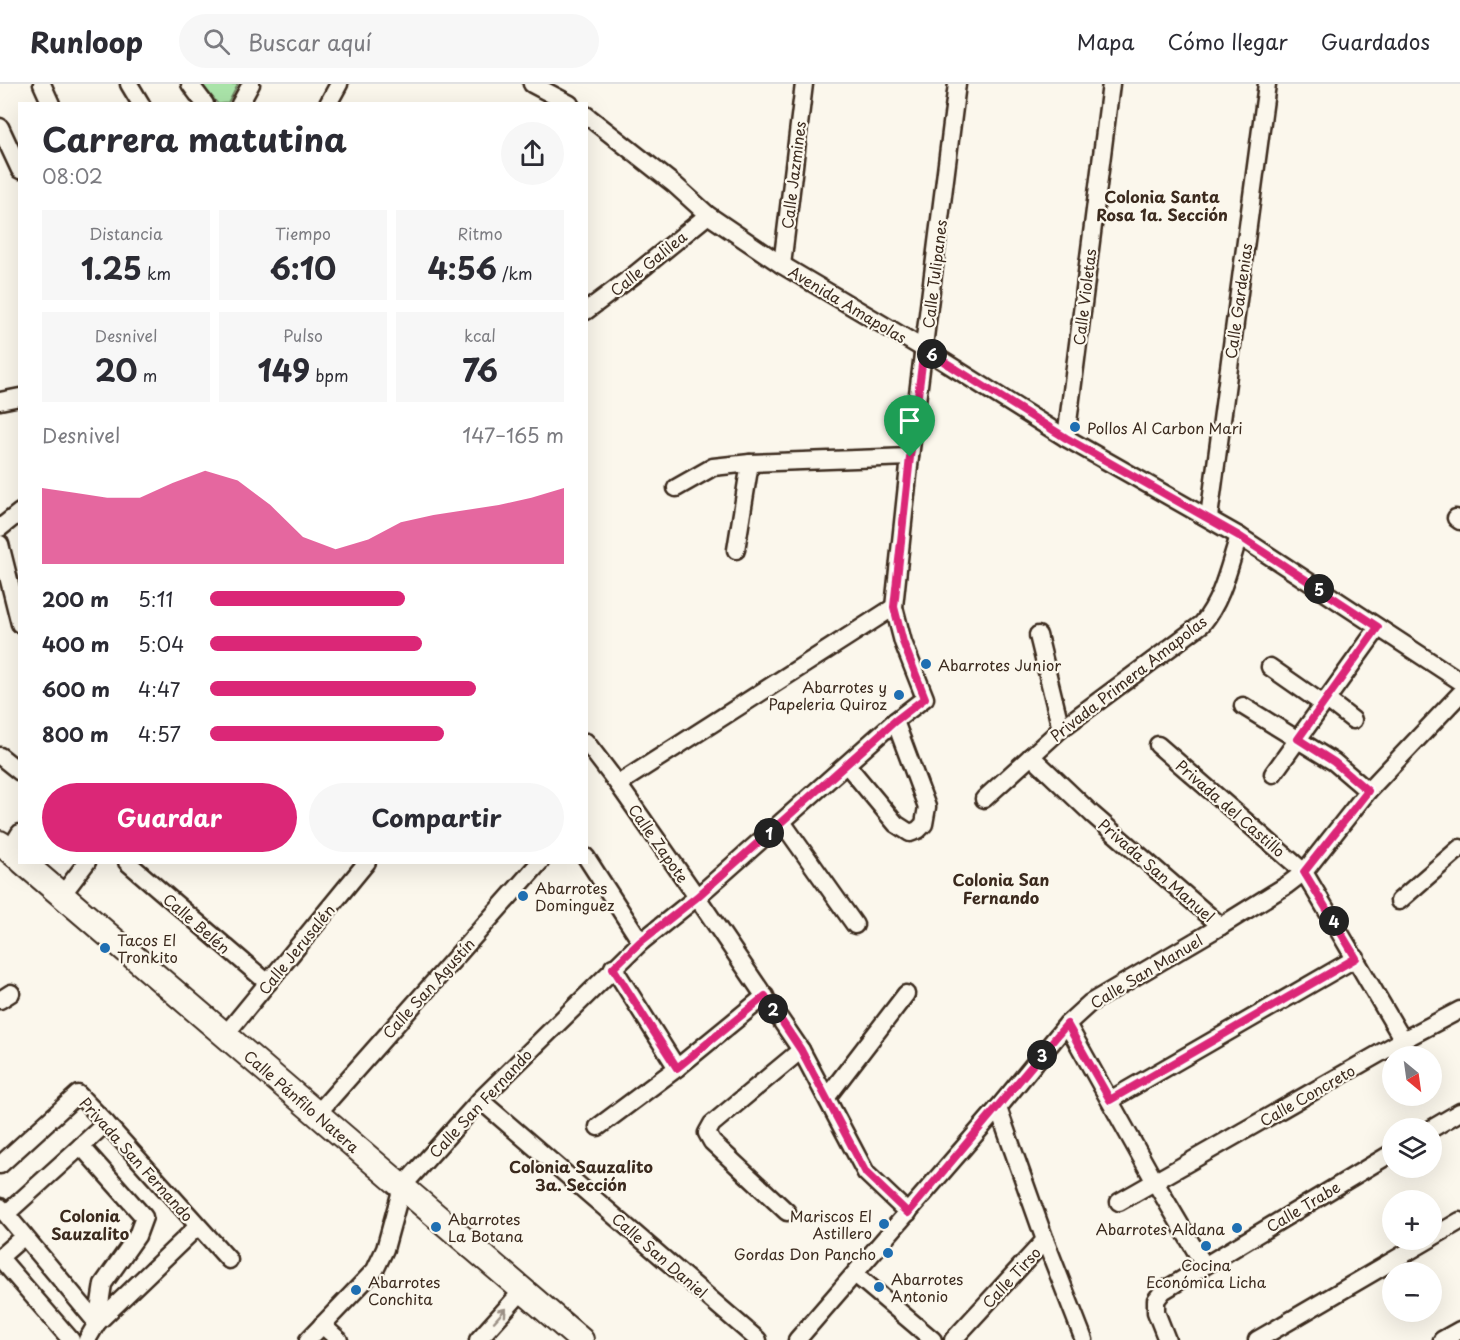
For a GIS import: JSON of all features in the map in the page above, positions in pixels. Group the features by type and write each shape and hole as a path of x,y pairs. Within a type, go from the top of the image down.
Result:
{"main road":[{"name":"Calle Pánfilo Natera","path":"29,864 62,895 581,1340"}],"street":[{"path":"42,84 50,102"},
{"path":"129,84 140,102"},
{"path":"190,84 204,102"},
{"path":"241,102 251,84"},
{"path":"329,102 339,84"},
{"path":"532,84 566,102"},
{"name":"Calle Jazmines","path":"782,265 804,84"},
{"name":"Calle Tulipanes","path":"894,607 910,457 957,84"},
{"name":"Calle Violetas","path":"1066,438 1111,84"},
{"name":"Calle Gardenias","path":"1209,518 1267,84"},
{"name":"Avenida Amapolas","path":"588,117 675,185 708,215 782,265 924,349 1066,438 1239,536 1460,681"},
{"path":"0,127 18,166"},
{"name":"Calle Galilea","path":"588,310 708,215"},
{"path":"0,401 18,397"},
{"path":"676,488 713,467 750,463 910,457"},
{"path":"736,550 750,463"},
{"path":"0,528 18,514"},
{"name":"Privada Primera Amapolas","path":"984,799 1061,729 1202,624 1218,601 1239,536"},
{"path":"0,544 18,616"},
{"path":"618,784 894,607"},
{"name":"Calle San Fernando","path":"308,1340 375,1270 385,1249 402,1187 480,1100 640,942 697,897 895,721 925,698 903,642 894,607"},
{"path":"1273,774 1378,627"},
{"path":"1038,635 1061,729"},
{"path":"1270,667 1353,720"},
{"name":"Calle San Manuel","path":"797,1340 998,1108 1067,1024 1090,1003 1221,926 1304,872 1368,791 1460,694"},
{"path":"1243,706 1334,762 1368,791"},
{"path":"847,765 896,824 910,833 918,830 924,824 927,807 895,721"},
{"name":"Calle Zapote","path":"588,745 697,897 801,1050 866,1173 908,1213"},
{"name":"Privada del Castillo","path":"1158,745 1304,872 1403,1040"},
{"path":"0,756 18,770"},
{"name":"Privada San Manuel","path":"1031,756 1092,814 1221,926"},
{"path":"782,822 855,926"},
{"path":"1399,901 1460,848"},
{"path":"588,860 640,942"},
{"path":"62,895 85,864"},
{"name":"Calle Belén","path":"129,864 268,983"},
{"name":"Calle Jerusalén","path":"225,1035 365,864"},
{"name":"Calle San Agustín","path":"316,1114 538,864"},
{"path":"1110,1100 1356,958"},
{"path":"613,968 677,1068"},
{"path":"827,1097 906,994"},
{"path":"598,1127 677,1068 765,996"},
{"name":"Calle Concreto","path":"1119,1202 1403,1040 1460,1010"},
{"path":"1067,1024 1204,1265"},
{"path":"787,1212 712,1142 707,1133 712,1124 801,1050"},
{"name":"Privada San Fernando","path":"0,1165 78,1094 106,1122 197,1227 97,1323 87,1340"},
{"name":"Calle San Daniel","path":"480,1100 758,1340"},
{"path":"998,1108 1045,1240 1084,1340"},
{"path":"1442,1125 1457,1119"},
{"path":"97,1323 3,1210 81,1146 106,1122"},
{"path":"81,1146 144,1217 137,1236 103,1284 97,1323"},
{"name":"Calle Trabe","path":"1167,1340 1156,1312 1156,1300 1163,1291 1382,1158"},
{"path":"1442,1232 1460,1221"},
{"path":"197,1227 229,1260"},
{"path":"24,1236 0,1258 71,1340"},
{"name":"Calle Tirso","path":"953,1340 1045,1240"},
{"path":"1257,1340 1411,1250"},
{"path":"855,1274 933,1340"},
{"path":"478,1340 523,1290"},
{"path":"322,1325 339,1340"},
{"path":"1442,1340 1460,1330"}],"green space":[{"path":"202,84 238,84 229,102 216,102"}],"place":[{"name":"Pollos Al Carbon Mari","path":"1075,427"},
{"name":"Abarrotes Junior","path":"926,664"},
{"name":"Abarrotes y Papeleria Quiroz","path":"899,695"},
{"name":"Abarrotes Dominguez","path":"523,896"},
{"name":"Tacos El Tronkito","path":"105,948"},
{"name":"Mariscos El Astillero","path":"884,1224"},
{"name":"Abarrotes La Botana","path":"436,1227"},
{"name":"Abarrotes Aldana","path":"1237,1228"},
{"name":"Cocina Económica Licha","path":"1206,1246"},
{"name":"Gordas Don Pancho","path":"888,1253"},
{"name":"Abarrotes Antonio","path":"879,1287"},
{"name":"Abarrotes Conchita","path":"356,1290"}],"district":[{"name":"Colonia Santa Rosa 1a. Sección","path":"1162,205"},
{"name":"Colonia San Fernando","path":"1001,888"},
{"name":"Colonia Sauzalito 3a. Sección","path":"581,1175"},
{"name":"Colonia Sauzalito","path":"90,1224"}],"route":[{"path":"924,349 1066,438 1239,536 1378,627 1298,739 1334,762 1368,791 1304,872 1356,958 1110,1100 1067,1024 908,1213 866,1173 801,1050 765,996 677,1068 613,968 640,942 697,897 895,721 925,698 903,642 894,607 910,457 924,349"}]}
